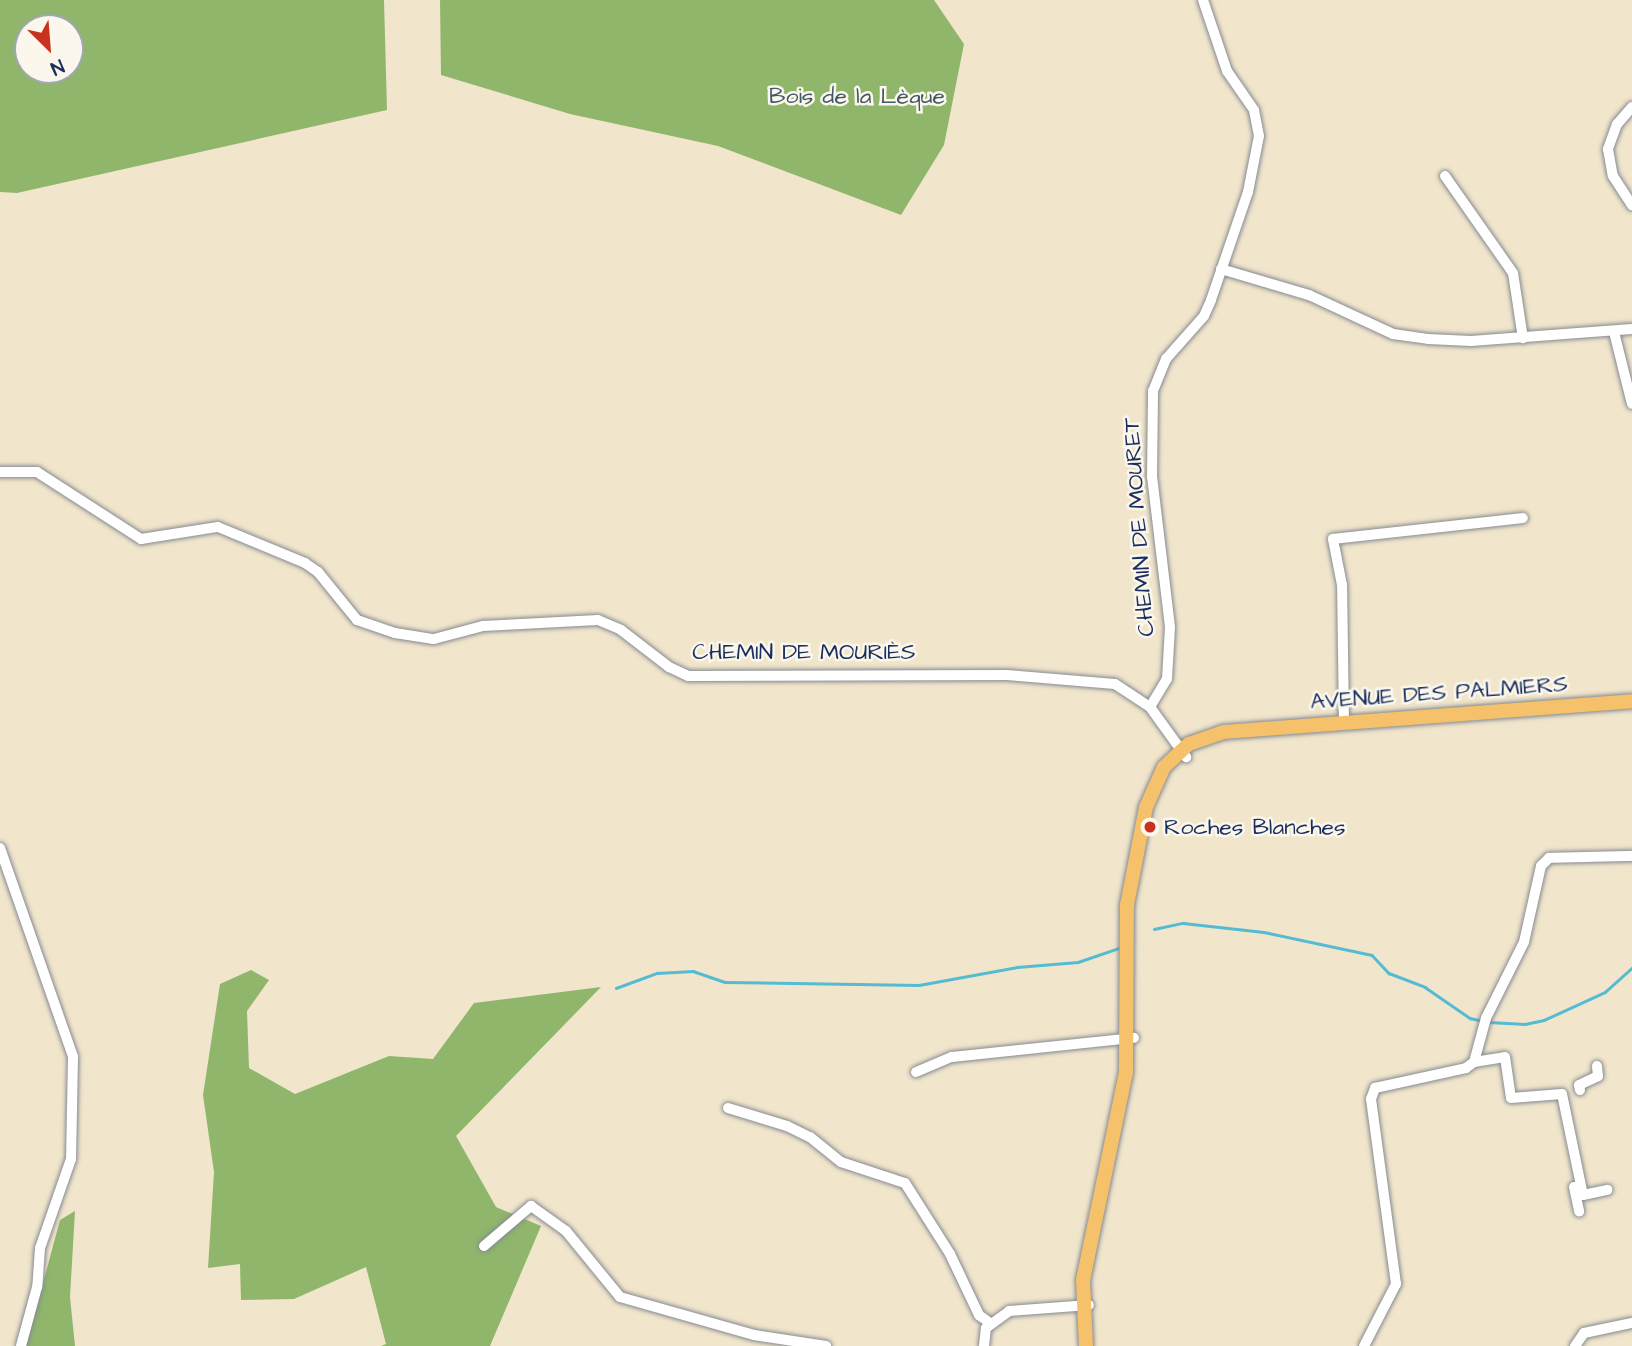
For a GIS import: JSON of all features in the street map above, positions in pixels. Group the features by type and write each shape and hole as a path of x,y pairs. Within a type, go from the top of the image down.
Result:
{"main road":[{"name":"AVENUE DES PALMIERS","path":"1184,754 1209,736 1248,731 1632,701"},
{"path":"1086,1346 1085,1305 1105,1199 1132,1097 1124,929 1131,871 1153,786 1184,754"},
{"path":"1085,1305 1094,1346"}],"street":[{"name":"CHEMIN DE MOURET","path":"1150,707 1167,679 1170,627 1152,477 1153,391 1167,359 1204,316 1248,192 1259,136 1254,110 1227,71 1203,0"},
{"path":"1632,107 1617,124 1608,149 1613,176 1632,205"},
{"path":"1445,176 1513,273 1523,338"},
{"path":"1221,269 1309,295 1392,334 1466,341 1632,329"},
{"path":"1614,332 1632,404"},
{"name":"CHEMIN DE MOURIÈS","path":"0,472 37,472 141,539 218,527 305,563 318,572 357,620 395,634 434,639 483,626 597,620 621,630 669,667 688,676 928,674 1086,679 1115,684 1150,707 1184,754"},
{"path":"1344,723 1342,585 1333,539 1523,518"},
{"path":"0,848 73,1057 71,1159 40,1248 37,1287 21,1346"},
{"path":"1474,1062 1486,1018 1524,942 1541,866 1549,858 1564,855 1632,856"},
{"path":"916,1072 952,1057 1130,1038"},
{"path":"1364,1346 1396,1284 1371,1099 1376,1088 1385,1083 1466,1068 1474,1062 1505,1057 1511,1098 1562,1094 1583,1089 1579,1084 1598,1076 1597,1066"},
{"path":"1562,1094 1583,1195 1607,1190"},
{"path":"729,1108 787,1126 810,1137 841,1162 905,1183 950,1254 979,1315 990,1323"},
{"path":"1573,1144 1568,1151 1579,1210"},
{"path":"484,1246 531,1206 566,1231 621,1297 754,1335 826,1346"},
{"path":"984,1346 990,1323 1009,1311 1085,1305"},
{"path":"1575,1346 1584,1333 1632,1323"}],"green space":[{"path":"0,0 384,0 387,110 17,193 0,192"},
{"name":"Bois de la Lèque","path":"440,0 934,0 964,44 944,145 901,215 718,146 570,114 441,75"},
{"path":"251,970 269,980 247,1011 249,1068 295,1094 389,1056 433,1059 474,1003 601,987 456,1136 496,1207 541,1226 490,1346 381,1346 386,1344 366,1267 294,1299 241,1300 240,1264 208,1268 214,1172 203,1095 220,984"},
{"path":"75,1211 70,1297 75,1346 26,1346 60,1220"}],"waterway":[{"path":"1154,929 1183,923 1264,932 1372,955 1389,973 1425,987 1470,1018 1483,1021"},
{"path":"616,988 657,973 693,971 725,982 919,985 1017,967 1078,962 1119,948"},
{"path":"1489,1022 1525,1024 1544,1020 1605,992 1632,968"}],"place":[{"name":"Roches Blanches","path":"1150,827"}]}
